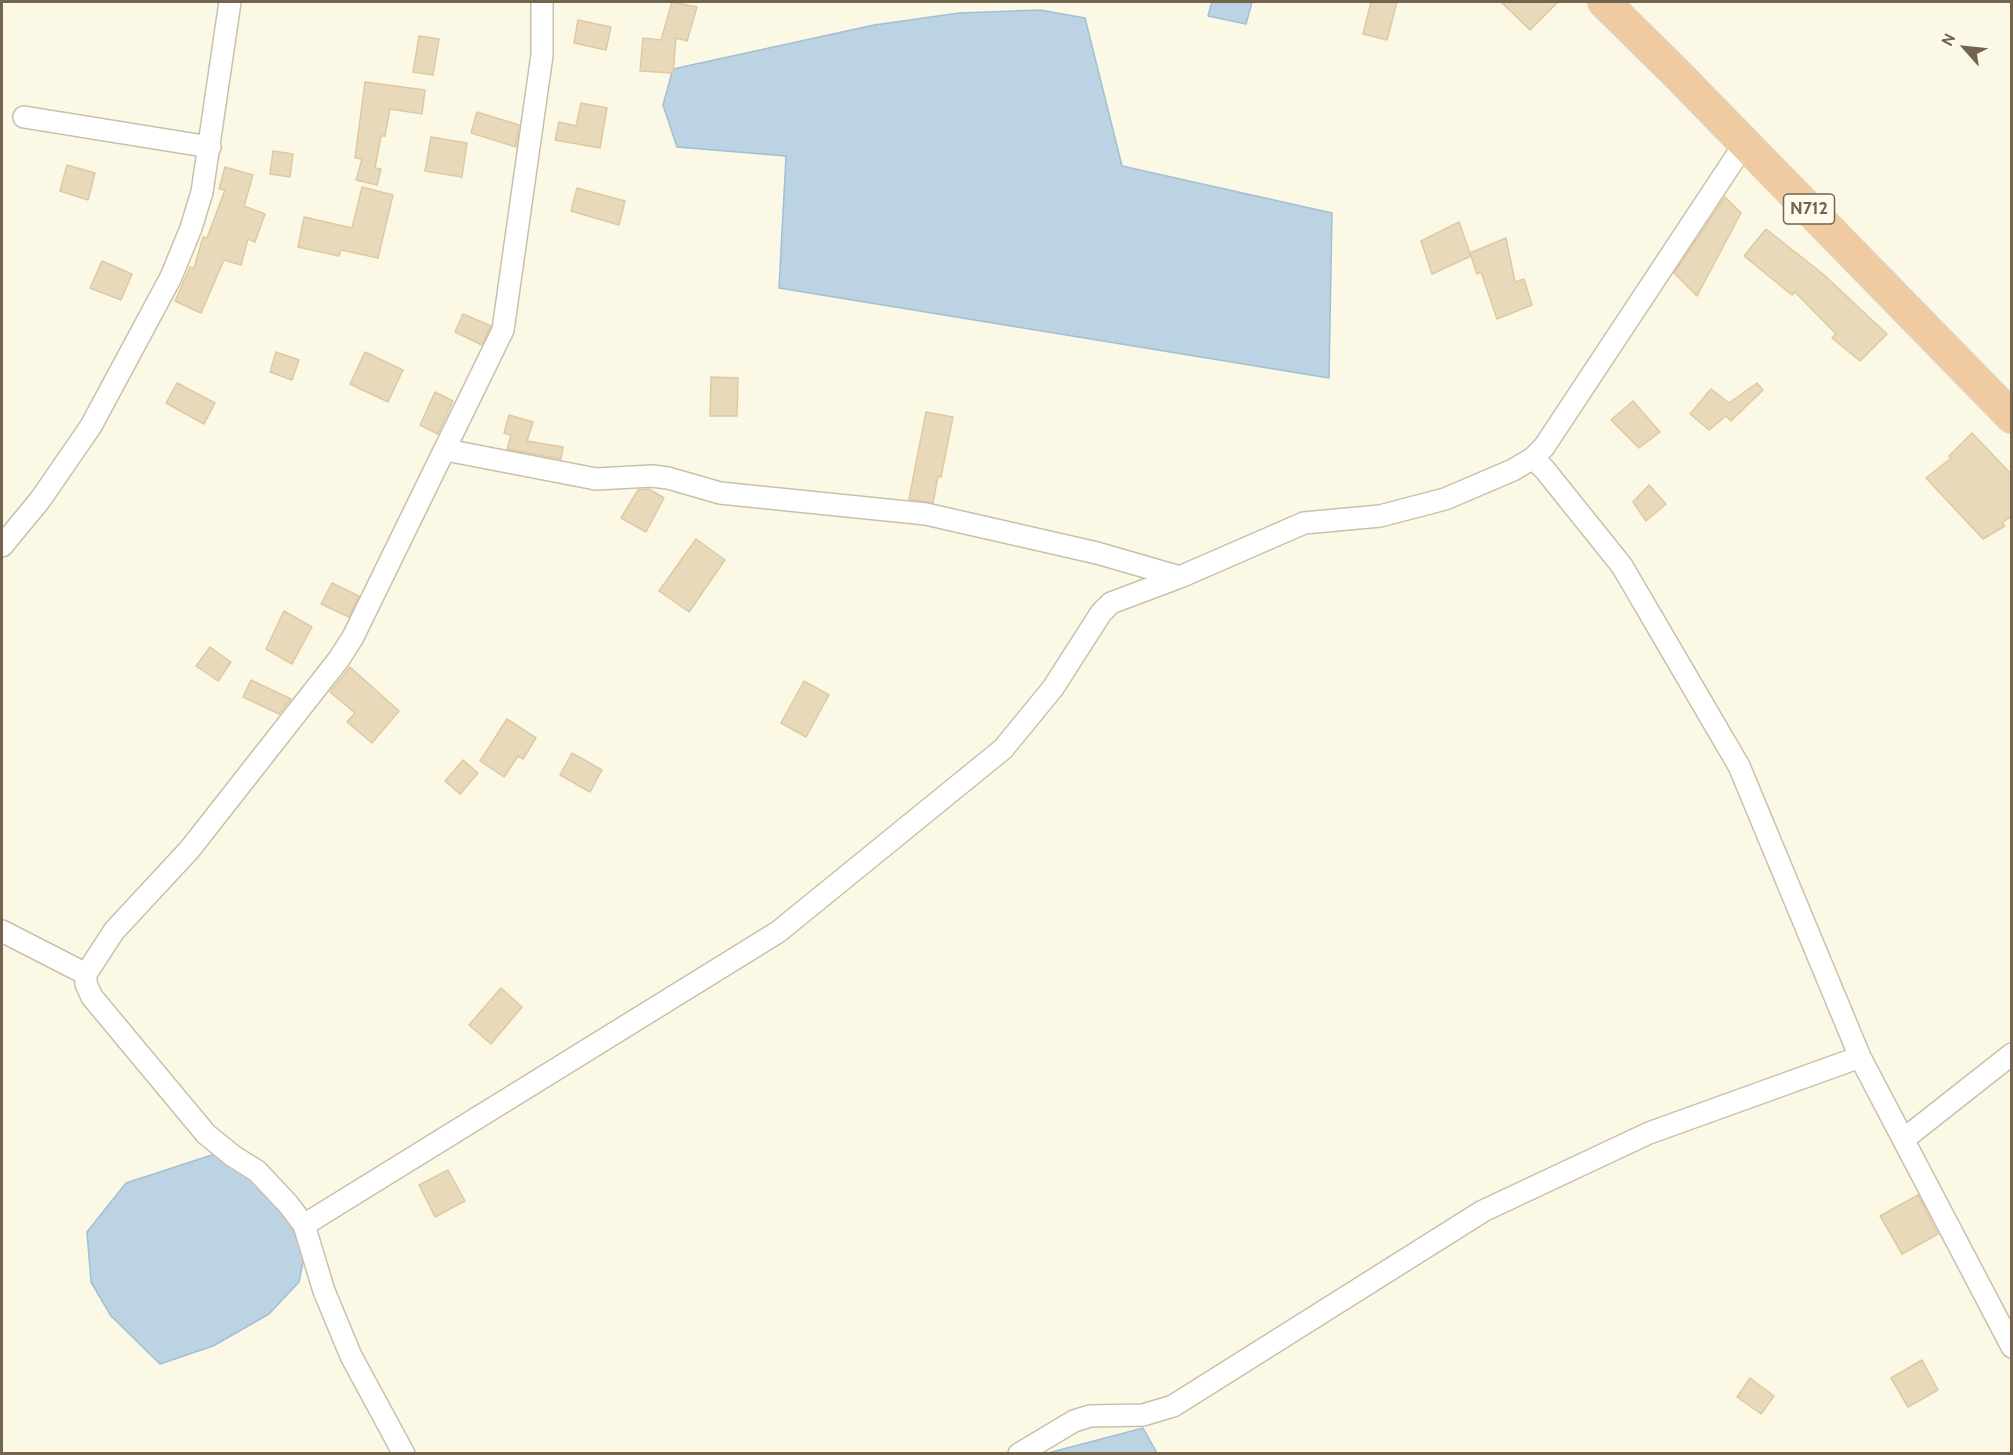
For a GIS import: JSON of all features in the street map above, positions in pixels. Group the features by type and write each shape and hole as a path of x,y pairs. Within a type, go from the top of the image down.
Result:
{"highway":[{"name":"N712","path":"1604,2 2012,417"}],"street":[{"path":"2,546 40,500 91,426 171,277 191,228 202,192 230,2"},
{"path":"404,1454 351,1356 324,1291 304,1225 257,1171 233,1156 206,1134 92,997 86,984 86,974 114,931 190,849 339,659 353,637 503,330 506,322 542,55 542,2"},
{"path":"24,117 210,147"},
{"path":"304,1225 778,932 1003,749 1053,688 1101,613 1111,603 1180,577 1304,523 1380,516 1445,499 1514,470 1533,458 1550,438 1745,143"},
{"path":"446,450 596,479 668,477 720,493 926,514 1097,553 1180,577"},
{"path":"1533,458 1623,566 1739,766 1860,1057 2012,1347"},
{"path":"2,931 86,974"},
{"path":"1904,1139 2012,1054"},
{"path":"1019,1454 1074,1421 1090,1416 1143,1415 1173,1406 1483,1211 1649,1133 1860,1057"}],"water":[{"path":"1212,2 1252,2 1246,24 1208,16"},
{"path":"1040,10 1085,18 1122,166 1332,213 1329,378 779,288 786,156 677,147 663,105 673,69 874,25 959,13"},
{"path":"218,1153 253,1171 294,1220 305,1252 299,1282 269,1314 213,1346 160,1364 111,1316 91,1282 87,1232 126,1183"},
{"path":"1143,1428 1157,1453 1048,1453"}],"building":[{"path":"672,2 697,7 687,41 676,38 673,73 640,71 643,38 661,40"},
{"path":"1371,2 1397,2 1387,40 1363,34"},
{"path":"1501,2 1558,2 1530,30"},
{"path":"578,20 611,27 606,50 574,43"},
{"path":"419,36 439,39 433,75 413,72"},
{"path":"365,82 425,90 422,114 390,109 385,136 381,136 375,168 381,169 377,185 356,180 362,159 355,158"},
{"path":"581,103 607,108 600,148 555,140 559,122 576,126"},
{"path":"477,112 519,125 516,147 471,133"},
{"path":"431,137 467,143 462,177 425,171"},
{"path":"273,151 293,154 290,177 270,174"},
{"path":"67,165 95,173 88,200 60,191"},
{"path":"225,167 253,175 244,206 265,214 255,242 248,239 241,265 224,260 201,313 175,301 190,267 194,268 203,237 207,238 225,190 219,189"},
{"path":"362,187 393,195 378,258 341,250 339,256 298,247 304,217 352,228"},
{"path":"577,188 625,201 619,225 571,211"},
{"path":"1725,197 1741,213 1697,296 1674,273"},
{"path":"1459,222 1471,256 1432,274 1421,241"},
{"path":"1766,229 1823,274 1887,334 1860,361 1832,338 1836,334 1795,292 1792,295 1744,256"},
{"path":"1506,238 1515,282 1524,279 1532,305 1497,319 1481,272 1477,274 1470,253"},
{"path":"102,261 132,274 121,300 90,288"},
{"path":"463,314 491,326 482,345 455,332"},
{"path":"276,352 299,360 292,380 270,372"},
{"path":"365,352 403,370 388,402 350,384"},
{"path":"711,377 738,378 737,416 710,416"},
{"path":"177,383 215,403 204,424 166,403"},
{"path":"1757,383 1763,390 1731,421 1726,416 1709,430 1690,414 1711,389 1729,403"},
{"path":"435,392 453,401 438,434 420,425"},
{"path":"1633,401 1660,432 1639,448 1611,420"},
{"path":"926,412 953,417 941,477 938,476 933,503 909,499"},
{"path":"509,415 533,422 527,441 563,447 561,459 507,449 511,435 504,433"},
{"path":"1972,433 2012,475 2012,516 2002,523 2005,526 1983,539 1926,478 1951,458 1949,456"},
{"path":"1649,485 1666,504 1646,521 1633,502"},
{"path":"649,489 664,498 646,532 621,518 638,490"},
{"path":"696,539 725,560 689,612 659,591"},
{"path":"332,583 359,596 349,617 321,604"},
{"path":"284,611 312,627 292,664 266,649"},
{"path":"210,647 231,662 218,681 196,666"},
{"path":"350,667 399,711 372,743 347,722 355,713 330,692"},
{"path":"251,680 291,699 279,714 243,697"},
{"path":"804,681 829,695 806,737 781,723"},
{"path":"507,719 536,738 523,759 518,756 504,777 480,761"},
{"path":"572,753 602,770 590,792 560,775"},
{"path":"463,760 478,773 460,794 445,781"},
{"path":"501,988 522,1007 491,1044 469,1025"},
{"path":"448,1170 465,1201 435,1217 419,1185"},
{"path":"1918,1195 1938,1234 1902,1254 1880,1216"},
{"path":"1922,1360 1938,1390 1908,1407 1891,1378"},
{"path":"1750,1378 1774,1396 1761,1414 1737,1397"}]}
